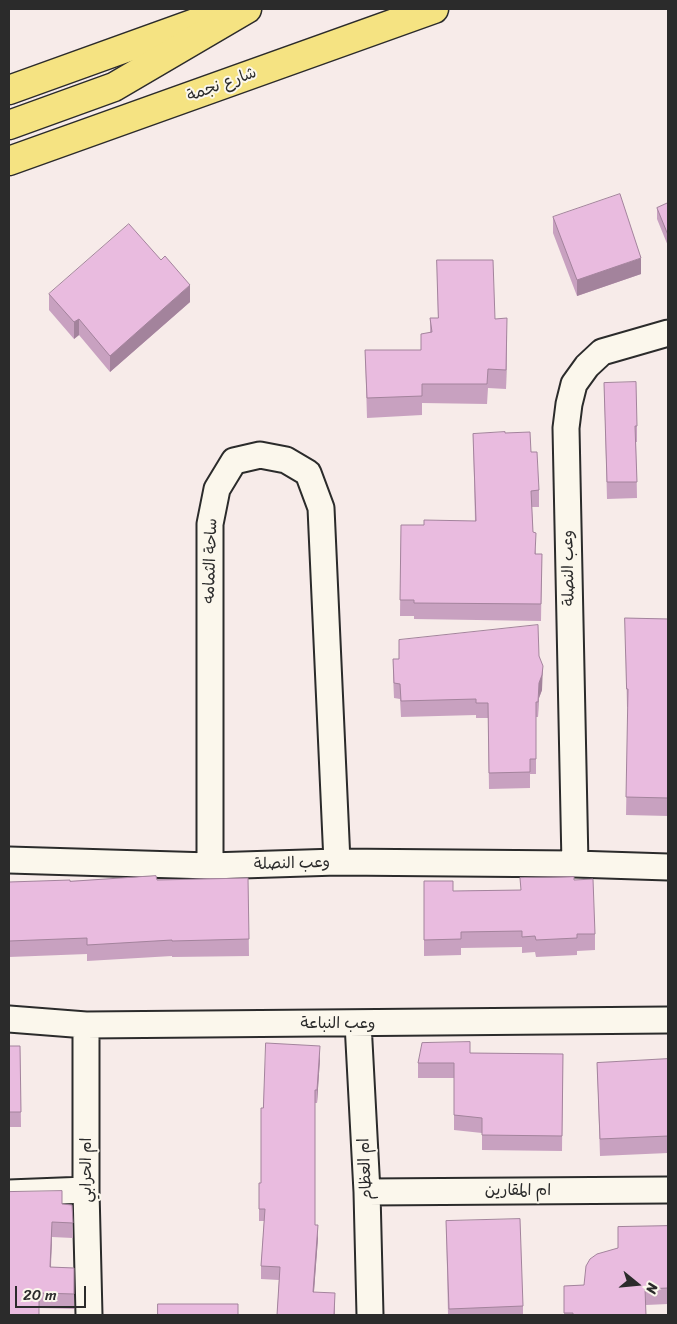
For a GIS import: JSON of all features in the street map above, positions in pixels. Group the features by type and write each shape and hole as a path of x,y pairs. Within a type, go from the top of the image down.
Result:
{"main road":[{"path":"9,90 234,9"},
{"path":"9,124 114,87 247,9"},
{"name":"شارع نجمة","path":"9,161 434,9"}],"street":[{"name":"وعب النصلة","path":"575,864 566,438 569,404 574,384 587,366 602,352 668,333"},
{"name":"ساحة الثمامه","path":"210,866 210,524 217,488 234,461 260,455 286,460 308,473 321,508 337,862"},
{"name":"وعب النصلة","path":"9,860 210,866 337,862 575,864 668,867"},
{"name":"وعب النباعة","path":"9,1018 86,1025 668,1020"},
{"name":"ام العظام","path":"358,1024 367,1192 370,1315"},
{"name":"ام الحرابي","path":"86,1025 86,1190 89,1315"},
{"path":"9,1193 86,1190"},
{"name":"ام المقارين","path":"367,1192 668,1190"}],"building":[{"path":"620,194 641,258 577,280 553,217"},
{"path":"668,203 668,235 657,208"},
{"path":"129,224 161,260 165,256 190,285 110,356 79,319 74,322 49,294"},
{"path":"437,260 493,260 495,319 507,318 506,370 488,369 487,384 422,384 422,396 367,398 365,350 421,350 421,334 432,332 430,318 438,318"},
{"path":"636,382 637,482 607,482 604,383"},
{"path":"530,432 531,452 537,452 539,490 531,491 533,532 536,533 535,554 542,554 541,604 414,603 414,600 400,600 401,525 424,525 424,520 476,521 473,434"},
{"path":"625,618 668,619 668,798 626,797 628,689"},
{"path":"538,625 539,656 543,666 539,683 538,702 536,702 536,759 530,759 530,772 489,773 488,703 476,703 476,699 401,701 400,684 394,683 393,659 399,659 399,640"},
{"path":"156,876 157,880 248,878 249,939 172,940 87,945 87,938 9,941 9,882"},
{"path":"574,877 574,880 593,879 595,934 577,934 577,938 536,940 535,936 522,937 522,931 461,932 461,939 424,940 424,881 453,881 453,891 521,890 520,878"},
{"path":"470,1042 470,1053 563,1054 562,1136 482,1135 482,1118 454,1115 454,1063 418,1063 422,1043"},
{"path":"266,1043 320,1046 317,1090 315,1090 315,1225 318,1225 313,1292 335,1293 334,1315 277,1315 280,1267 261,1266 265,1209 259,1209 259,1183 261,1183 261,1108 263,1108"},
{"path":"9,1046 20,1046 21,1112 9,1112"},
{"path":"668,1059 668,1136 600,1139 597,1063"},
{"path":"62,1191 62,1204 72,1205 73,1223 52,1222 50,1267 74,1268 74,1294 39,1293 39,1315 9,1315 9,1192"},
{"path":"520,1219 523,1306 449,1309 446,1221"},
{"path":"668,1226 668,1288 645,1289 646,1315 573,1315 573,1313 564,1313 564,1286 584,1285 586,1266 590,1259 597,1254 618,1248 618,1227"},
{"path":"158,1304 238,1304 238,1315 158,1315"}]}
